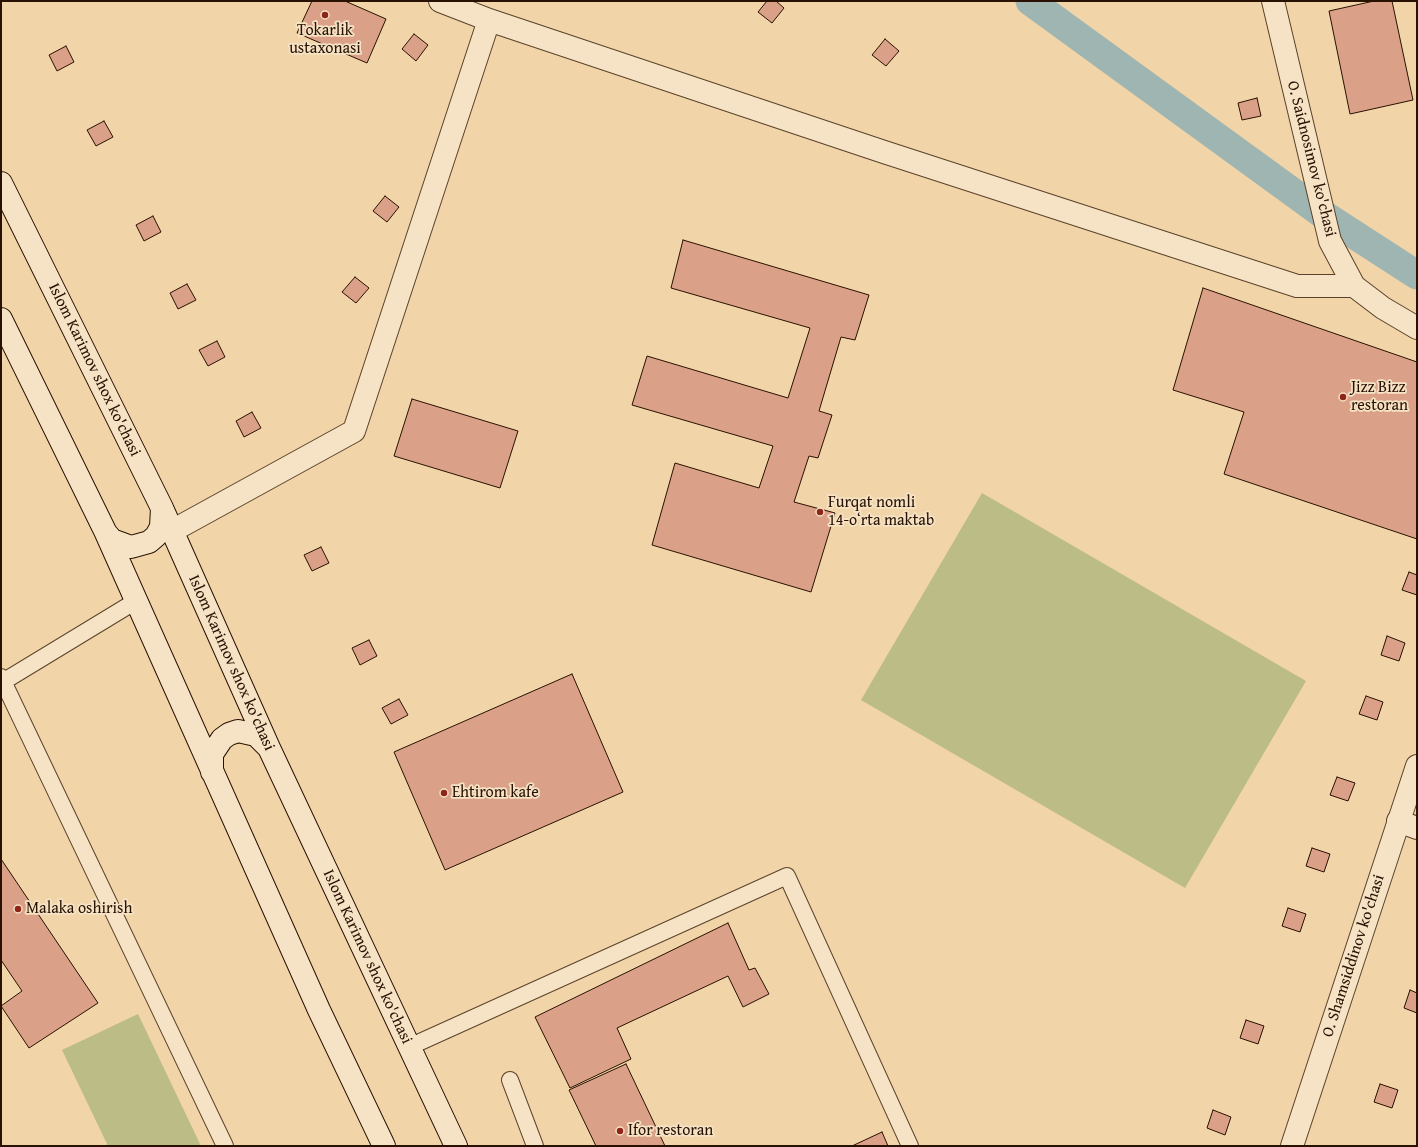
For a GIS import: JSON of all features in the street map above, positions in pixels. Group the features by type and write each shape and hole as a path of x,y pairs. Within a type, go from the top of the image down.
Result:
{"street":[{"path":"440,1 490,20 884,152 1297,286 1354,286"},
{"name":"O. Saidnosimov ko'chasi","path":"1273,1 1330,241 1354,286 1383,308 1417,328"},
{"path":"172,531 354,431 490,20"},
{"name":"Islom Karimov shox ko'chasi","path":"1,183 162,508 269,748 456,1146"},
{"path":"1,319 106,533 319,1010 384,1146"},
{"path":"106,533 112,540 130,547 149,542 156,536 161,527 162,508"},
{"path":"212,772 212,754 222,739 230,734 238,731 256,735 269,748"},
{"name":"O. Shamsiddinov ko'chasi","path":"1292,1146 1408,825 1417,766"}],"lane":[{"path":"136,600 2,680 225,1146"},
{"path":"409,1047 787,876 910,1146"},
{"path":"510,1080 535,1146"}],"green space":[{"path":"982,493 1306,681 1185,888 861,700"},
{"path":"138,1014 201,1146 108,1146 62,1050"}],"building":[{"path":"312,1 345,1 386,19 367,63 297,33"},
{"path":"767,1 776,1 784,8 772,23 758,12"},
{"path":"1374,1 1392,1 1413,100 1350,114 1329,11"},
{"path":"414,34 428,45 416,61 402,49"},
{"path":"885,39 899,51 886,66 872,55"},
{"path":"66,46 74,62 57,71 49,55"},
{"path":"1257,98 1261,116 1242,120 1238,103"},
{"path":"104,121 113,137 96,146 87,130"},
{"path":"385,196 399,207 387,222 373,211"},
{"path":"153,216 161,232 144,241 136,225"},
{"path":"683,240 869,295 855,340 841,337 819,411 832,415 818,458 809,456 794,502 835,513 811,592 652,545 675,463 759,488 773,446 632,405 647,356 788,398 810,328 671,288"},
{"path":"355,277 369,288 356,303 342,292"},
{"path":"187,284 196,300 178,309 170,293"},
{"path":"1203,288 1417,362 1417,539 1224,474 1244,412 1173,390"},
{"path":"217,341 225,357 208,366 199,350"},
{"path":"412,399 518,431 500,488 394,456"},
{"path":"252,412 261,428 244,437 236,421"},
{"path":"321,547 329,563 312,571 304,555"},
{"path":"1409,572 1417,575 1417,595 1402,590"},
{"path":"1387,636 1405,643 1399,661 1381,655"},
{"path":"369,640 377,656 360,665 352,648"},
{"path":"572,674 623,792 445,870 394,752"},
{"path":"1366,696 1383,702 1377,720 1359,714"},
{"path":"399,699 408,715 391,724 382,708"},
{"path":"1337,777 1355,783 1348,801 1330,795"},
{"path":"1312,848 1330,854 1324,872 1306,866"},
{"name":"Malaka oshirish","path":"1,859 98,1003 29,1048 1,1006 22,991 1,960"},
{"path":"1288,908 1306,914 1300,932 1282,926"},
{"path":"728,923 749,970 755,968 769,994 743,1007 728,976 617,1028 631,1059 570,1088 535,1017"},
{"path":"1410,990 1417,993 1417,1013 1404,1008"},
{"path":"1246,1020 1264,1026 1258,1044 1240,1038"},
{"path":"626,1064 665,1146 596,1146 569,1090"},
{"path":"1380,1084 1398,1090 1392,1108 1374,1102"},
{"path":"1213,1110 1231,1117 1225,1135 1207,1128"},
{"path":"882,1132 888,1146 852,1146"}],"waterway":[{"path":"1030,1 1324,215 1417,275"}],"place":[{"name":"Tokarlik ustaxonasi","path":"325,15"},
{"name":"Jizz Bizz restoran","path":"1343,397"},
{"name":"Furqat nomli 14-oʻrta maktab","path":"820,512"},
{"name":"Ehtirom kafe","path":"444,793"},
{"name":"Malaka oshirish","path":"18,909"},
{"name":"Ifor restoran","path":"620,1131"}]}
